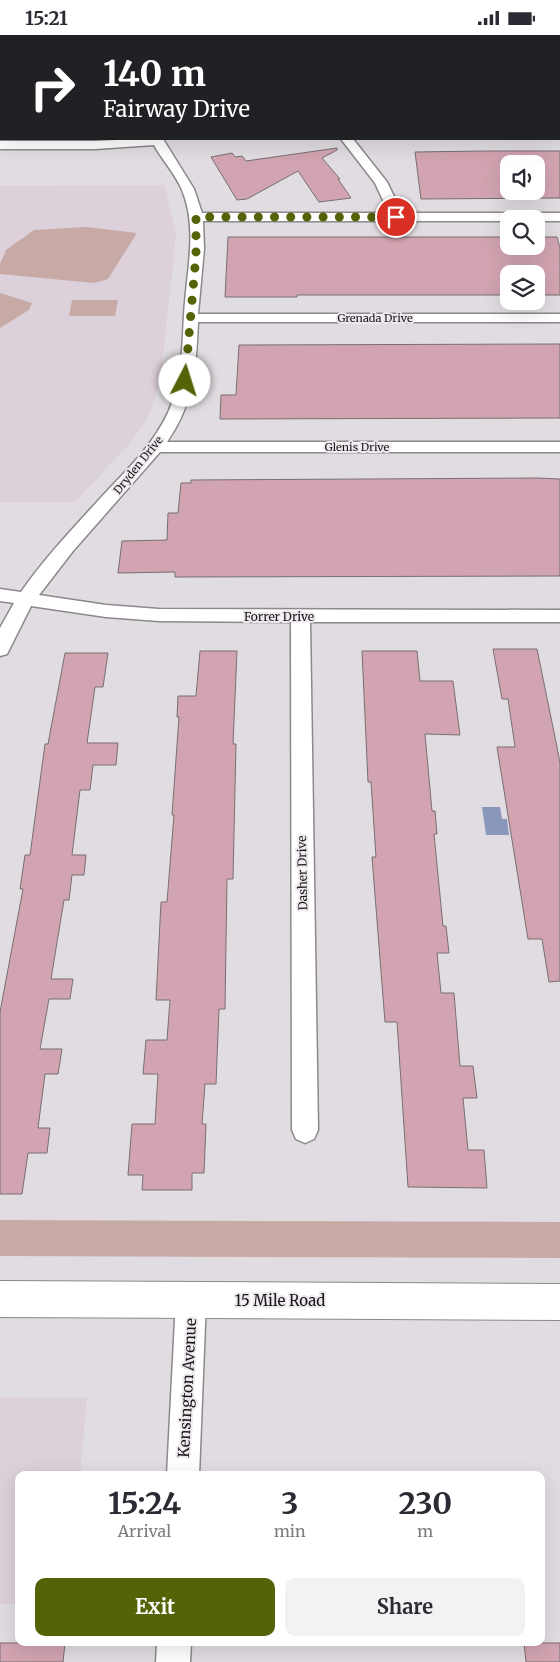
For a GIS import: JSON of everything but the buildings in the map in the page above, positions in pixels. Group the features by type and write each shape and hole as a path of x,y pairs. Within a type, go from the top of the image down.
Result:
{"main road":[{"name":"15 Mile Road","path":"0,1299 560,1302"}],"street":[{"path":"0,145 95,145 157,140"},
{"name":"Dryden Drive","path":"0,649 15,615 26,597 48,567 155,447 177,411 182,398 191,318 197,239 196,217 186,185 157,140"},
{"path":"348,140 381,182 396,217"},
{"path":"196,217 560,217"},
{"name":"Grenada Drive","path":"191,318 560,318"},
{"name":"Glenis Drive","path":"155,447 560,447"},
{"name":"Forrer Drive","path":"0,595 26,597 76,607 134,614 300,616 560,615"},
{"name":"Dasher Drive","path":"300,616 305,1130"},
{"name":"Kensington Avenue","path":"183,1471 192,1300"},
{"path":"173,1662 174,1646"}],"shaded area":[{"path":"165,185 176,235 160,383 148,418 131,442 75,502 0,502 0,186"},
{"path":"86,227 137,233 108,279 94,283 0,274 0,264 6,250 34,230"},
{"path":"0,293 32,303 29,310 0,328"},
{"path":"72,300 118,300 115,316 69,316"},
{"path":"0,1220 560,1222 560,1258 0,1256"},
{"path":"0,1397 87,1398 80,1471 15,1471 15,1604 0,1604"}],"water":[{"path":"482,807 500,807 502,819 507,819 509,835 486,835"}],"route":[{"path":"185,381 196,255 196,217 396,217"}]}
